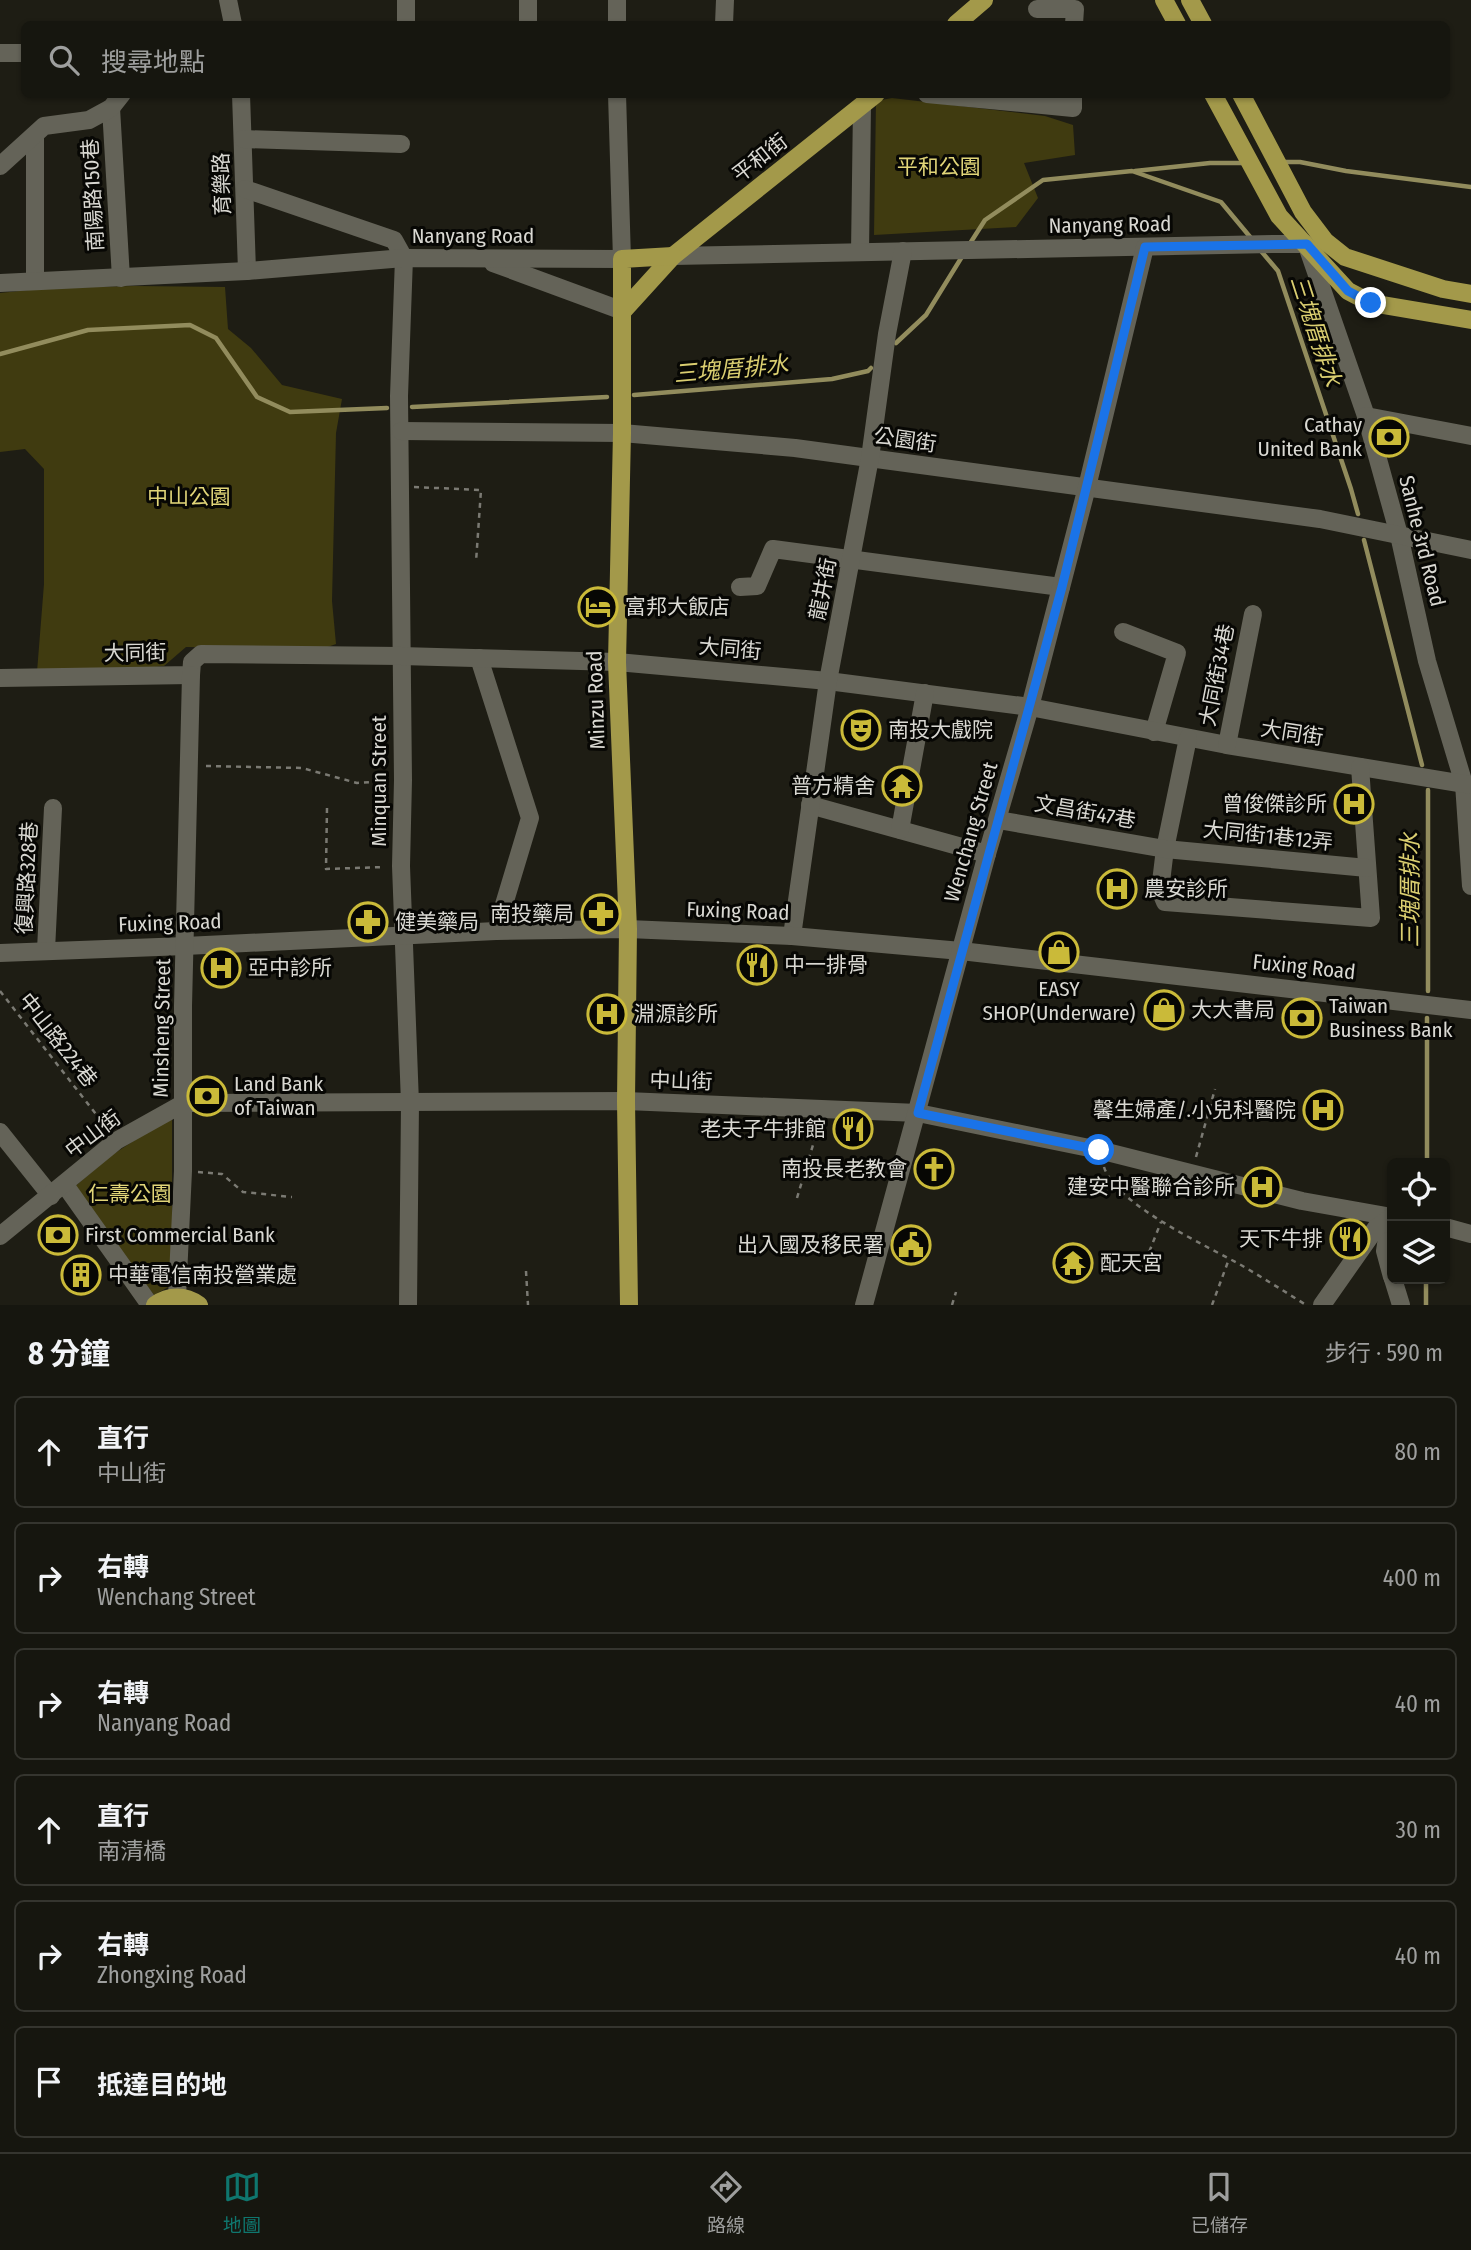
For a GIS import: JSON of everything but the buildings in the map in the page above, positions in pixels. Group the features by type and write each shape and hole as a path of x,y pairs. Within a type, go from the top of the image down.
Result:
{"main road":[{"path":"960,21 984,0"},
{"path":"1164,0 1175,21"},
{"path":"1190,0 1201,21"},
{"name":"平和街","path":"623,311 673,256 871,98"},
{"path":"1215,98 1279,216 1348,291 1371,303 1471,320"},
{"path":"1243,98 1303,212 1325,241 1345,257 1443,289 1471,294"},
{"name":"Nanyang Road","path":"622,259 673,256"},
{"name":"Minzu Road","path":"622,259 622,433 617,662 628,929 626,1101 629,1305"},
{"path":"1438,315 1443,289"},
{"path":"153,1305 177,1297 187,1298 199,1305"}],"street":[{"path":"228,0 232,21"},
{"path":"406,0 406,21"},
{"path":"528,0 528,21"},
{"path":"617,0 617,21"},
{"path":"724,0 724,21"},
{"path":"1037,9 1075,9 1074,21"},
{"path":"0,52 21,53"},
{"name":"育樂路","path":"241,98 247,271"},
{"name":"Minzu Road","path":"617,98 622,259"},
{"path":"969,98 1073,108 1073,98"},
{"path":"0,166 44,126 89,120 117,101"},
{"name":"南陽路150巷","path":"117,101 121,278"},
{"path":"860,252 862,106"},
{"path":"34,135 35,281"},
{"path":"243,139 401,144"},
{"path":"245,189 394,240 404,258"},
{"name":"Sanhe 3rd Road","path":"1303,212 1307,244 1366,416 1399,535 1427,661 1467,784 1471,886"},
{"path":"1307,244 1345,257"},
{"name":"Nanyang Road","path":"673,256 1307,244"},
{"name":"Wenchang Street","path":"864,1305 1062,587 1145,247"},
{"name":"龍井街","path":"792,936 828,681 870,458 887,334 903,251"},
{"name":"Nanyang Road","path":"0,283 247,271 404,258 622,259"},
{"name":"Minquan Street","path":"404,258 399,396 403,780 401,866 410,1103 408,1305"},
{"path":"480,258 623,311"},
{"path":"1366,416 1471,436"},
{"name":"公園街","path":"401,431 622,433 795,448 1320,519 1471,550"},
{"path":"740,587 757,586 773,549 1062,587"},
{"name":"大同街34巷","path":"1227,745 1252,614"},
{"path":"1123,632 1177,653 1154,732"},
{"name":"大同街","path":"0,678 191,675 192,662 201,654 617,662 828,681 1030,707 1227,745 1467,784"},
{"path":"479,658 530,818 496,931"},
{"name":"Minsheng Street","path":"177,1297 183,1171 191,675"},
{"path":"900,830 925,693"},
{"path":"1188,738 1165,849 1160,890 1165,902 1371,918 1360,767"},
{"path":"810,805 987,854"},
{"name":"復興路328巷","path":"46,950 53,808"},
{"name":"文昌街47巷","path":"998,820 1165,849"},
{"name":"大同街1巷12弄","path":"1165,849 1367,868"},
{"name":"Fuxing Road","path":"0,953 496,931 628,929 792,936 961,951 1471,1010"},
{"name":"中山街","path":"0,1236 116,1141 184,1103 626,1101 918,1113 1099,1150 1302,1202 1387,1217"},
{"path":"0,1132 58,1190 153,1305"},
{"path":"1322,1305 1376,1228 1387,1221"},
{"path":"1450,1229 1471,1234"},
{"path":"1387,1242 1387,1259"},
{"path":"1394,1284 1401,1305"}],"path":[{"path":"401,486 481,490 477,562"},
{"path":"189,766 302,768 357,783 403,780"},
{"path":"327,808 326,869 401,866"},
{"name":"中山路224巷","path":"0,991 116,1141"},
{"path":"1191,1174 1215,1089"},
{"path":"797,1198 824,1109"},
{"path":"1099,1150 1107,1179 1161,1223 1229,1258 1306,1305"},
{"path":"183,1171 222,1174 243,1192 292,1197"},
{"path":"1142,1270 1161,1223"},
{"path":"1212,1305 1229,1258"},
{"path":"526,1271 528,1305"},
{"path":"952,1305 956,1292"}],"green space":[{"name":"平和公園","path":"892,98 1045,116 1073,125 1075,155 1024,163 1038,198 1016,227 874,235 876,101"},
{"name":"中山公園","path":"225,287 228,329 251,348 282,385 342,399 336,433 332,601 336,644 322,649 186,647 164,666 116,671 37,672 44,584 44,469 25,449 0,452 0,293 49,288"},
{"name":"仁壽公園","path":"172,1116 172,1285 154,1295 73,1188 112,1155"}],"waterway":[{"path":"1281,162 1300,162 1346,171 1471,187"},
{"path":"1135,171 1210,163 1245,163"},
{"name":"三塊厝排水","path":"969,245 985,220 1043,180 1132,171 1221,202 1251,238"},
{"name":"三塊厝排水","path":"1261,251 1278,271 1358,514"},
{"name":"三塊厝排水","path":"896,343 926,315 963,255"},
{"name":"三塊厝排水","path":"0,354 88,330 190,325 216,338 257,397 290,412 387,408"},
{"name":"三塊厝排水","path":"634,395 832,379 871,368"},
{"name":"三塊厝排水","path":"412,407 607,397"},
{"name":"三塊厝排水","path":"1364,540 1422,765"},
{"name":"三塊厝排水","path":"1428,790 1428,991"},
{"name":"三塊厝排水","path":"1427,1018 1427,1158"},
{"name":"三塊厝排水","path":"1426,1284 1426,1305"}],"place":[{"name":"Cathay United Bank","path":"1389,437"},
{"name":"富邦大飯店","path":"598,607"},
{"name":"南投大戲院","path":"861,730"},
{"name":"普方精舍","path":"902,786"},
{"name":"曾俊傑診所","path":"1354,804"},
{"name":"農安診所","path":"1117,889"},
{"name":"南投藥局","path":"601,914"},
{"name":"健美藥局","path":"368,922"},
{"name":"EASY SHOP(Underware)","path":"1059,952"},
{"name":"中一排骨","path":"757,965"},
{"name":"亞中診所","path":"221,968"},
{"name":"大大書局","path":"1164,1010"},
{"name":"淵源診所","path":"607,1014"},
{"name":"Taiwan Business Bank","path":"1302,1018"},
{"name":"Land Bank of Taiwan","path":"207,1096"},
{"name":"馨生婦產/.小兒科醫院","path":"1323,1110"},
{"name":"老夫子牛排館","path":"853,1129"},
{"name":"南投長老教會","path":"934,1169"},
{"name":"建安中醫聯合診所","path":"1262,1187"},
{"name":"First Commercial Bank","path":"58,1235"},
{"name":"天下牛排","path":"1350,1239"},
{"name":"出入國及移民署","path":"911,1245"},
{"name":"配天宮","path":"1073,1263"},
{"name":"中華電信南投營業處","path":"81,1275"}],"route":[{"path":"1099,1150 918,1113 1062,587 1145,247 1307,244 1348,291 1371,303"}]}
